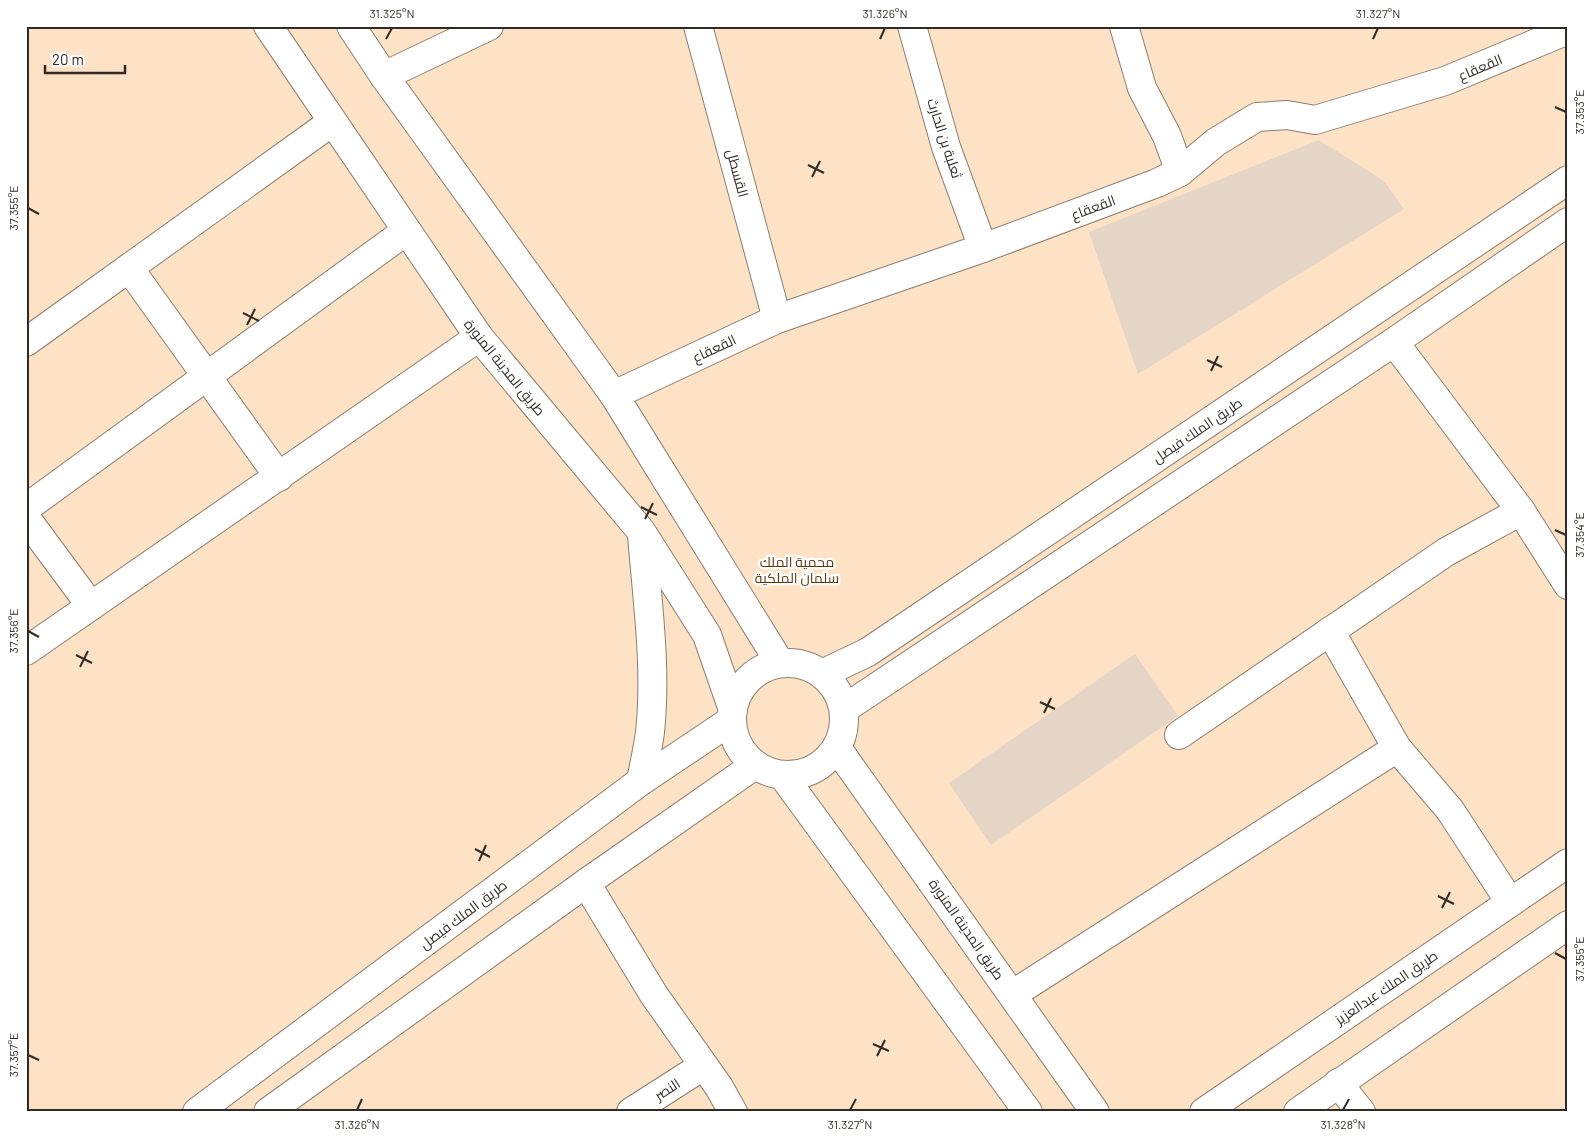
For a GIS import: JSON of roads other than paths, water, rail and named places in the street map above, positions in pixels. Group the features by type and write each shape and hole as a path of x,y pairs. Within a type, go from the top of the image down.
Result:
{"street":[{"name":"طريق المدينة المنورة","path":"268,26 479,337 641,531 706,635 732,715"},
{"path":"351,26 384,76 614,395 780,663"},
{"path":"384,76 489,26"},
{"name":"القسطل","path":"698,26 777,319"},
{"name":"ثعلبة بن الحارث","path":"912,26 946,147 984,248"},
{"path":"1124,26 1142,88 1167,136 1180,172"},
{"path":"1566,26 1568,30"},
{"name":"القعقاع","path":"614,395 777,319 984,248 1157,183 1180,172 1216,142 1257,117 1288,115 1315,120 1445,81 1568,30"},
{"path":"26,342 332,122"},
{"name":"طريق الملك فيصل","path":"822,674 868,652 1568,180"},
{"path":"844,709 1394,342 1567,224"},
{"path":"26,508 406,231"},
{"path":"129,268 280,477"},
{"path":"26,651 280,477 479,337"},
{"path":"1394,342 1521,511 1568,584"},
{"path":"1179,735 1446,552 1521,511"},
{"path":"26,518 91,606"},
{"path":"641,531 650,635 651,682 650,732 641,781"},
{"path":"1330,631 1397,748 1450,810 1510,902"},
{"path":"780,663 795,663 809,667 822,674 832,684 844,709 843,736 837,748 828,760 814,770 799,775 783,776 768,773 755,765 742,753 734,737 732,715 738,693 749,679 763,669 780,663"},
{"name":"طريق الملك فيصل","path":"197,1112 732,715"},
{"name":"طريق المدينة المنورة","path":"837,748 1095,1112"},
{"path":"1013,994 1397,748"},
{"path":"268,1112 586,883 755,765"},
{"path":"783,776 1028,1112"},
{"name":"طريق الملك عبدالعزيز","path":"1204,1112 1568,863"},
{"path":"586,883 654,995 733,1112"},
{"path":"1298,1112 1568,925"},
{"name":"النصر","path":"631,1112 703,1066"},
{"path":"1338,1083 1361,1112"}],"park label":[{"name":"محمية الملك سلمان الملكية","path":"797,570"}]}
